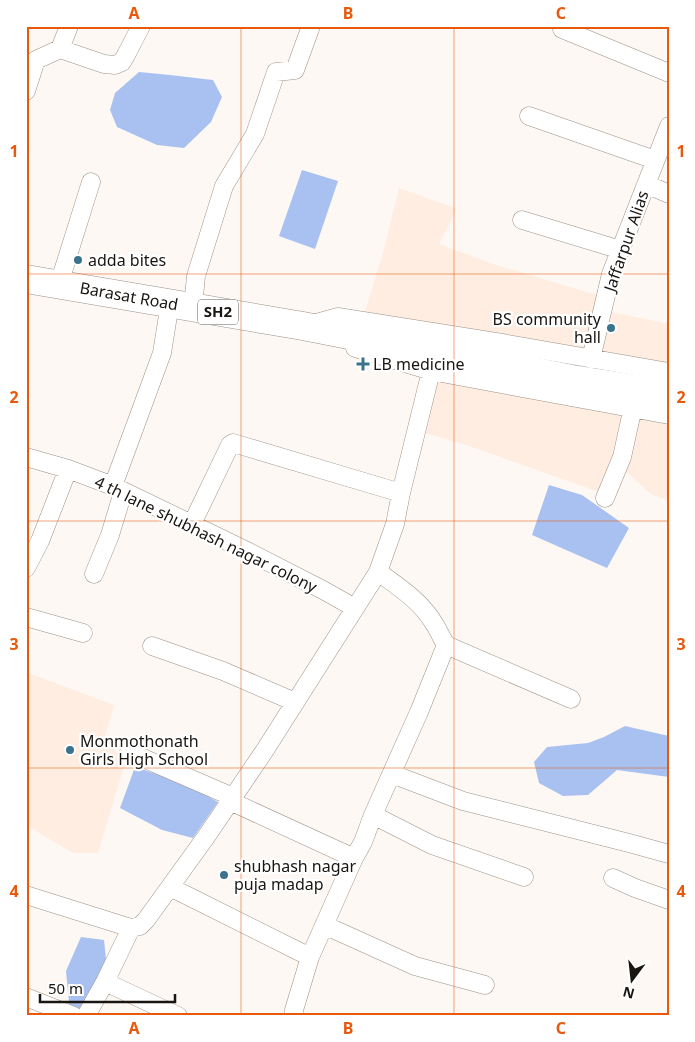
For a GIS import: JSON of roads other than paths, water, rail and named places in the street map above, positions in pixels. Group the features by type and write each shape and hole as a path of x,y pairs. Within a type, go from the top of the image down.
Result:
{"main road":[{"name":"Barasat Road","path":"26,279 303,326 572,379 669,394"}],"street":[{"path":"60,49 69,26"},
{"path":"26,91 36,60 60,49 104,64 115,65 122,62 141,26"},
{"path":"94,574 110,535 118,489 162,353 181,305 196,276 224,186 255,134 276,72 294,70 311,26"},
{"path":"562,29 669,72"},
{"path":"529,116 655,160"},
{"name":"Jaffarpur Alias","path":"591,359 611,274 668,131"},
{"path":"59,284 91,182"},
{"path":"646,184 669,194"},
{"path":"522,220 621,250"},
{"path":"303,326 338,317 669,372"},
{"path":"303,326 346,345 431,371 669,415"},
{"path":"26,895 131,928 140,926 146,920 265,750 378,572 395,524 431,371"},
{"path":"604,498 622,457 633,407"},
{"path":"192,524 230,445 234,443 401,493"},
{"name":"4 th lane shubhash nagar colony","path":"26,457 68,470 118,489 247,551 355,608"},
{"path":"26,568 40,541 68,470"},
{"path":"378,572 411,597 424,610 434,623 446,646 571,699"},
{"path":"26,617 83,633"},
{"path":"152,646 222,671 295,702"},
{"path":"294,1016 294,1010 310,957 363,842 446,646"},
{"path":"130,752 354,858"},
{"path":"392,774 463,801 669,854"},
{"path":"373,815 432,845 524,877"},
{"path":"613,878 669,900"},
{"path":"170,887 310,957"},
{"path":"324,925 415,966 485,984"},
{"path":"86,1016 131,928"},
{"path":"105,982 178,1016"},
{"path":"26,997 74,1016"}],"water":[{"path":"139,72 213,80 222,97 211,122 184,148 157,145 117,127 110,110 115,93"},
{"path":"302,170 338,181 315,249 279,236"},
{"path":"549,485 582,495 629,528 607,568 532,535"},
{"path":"625,726 669,736 669,777 617,770 588,795 563,796 539,783 534,762 547,747 588,743"},
{"path":"135,767 184,783 218,802 193,838 162,830 120,808"},
{"path":"81,937 104,940 107,969 86,1013 70,1013 66,971"}],"place":[{"name":"adda bites","path":"78,260"},
{"name":"BS community hall","path":"611,328"},
{"name":"LB medicine","path":"363,364"},
{"name":"Monmothonath Girls High School","path":"70,750"},
{"name":"shubhash nagar puja madap","path":"224,875"}]}
